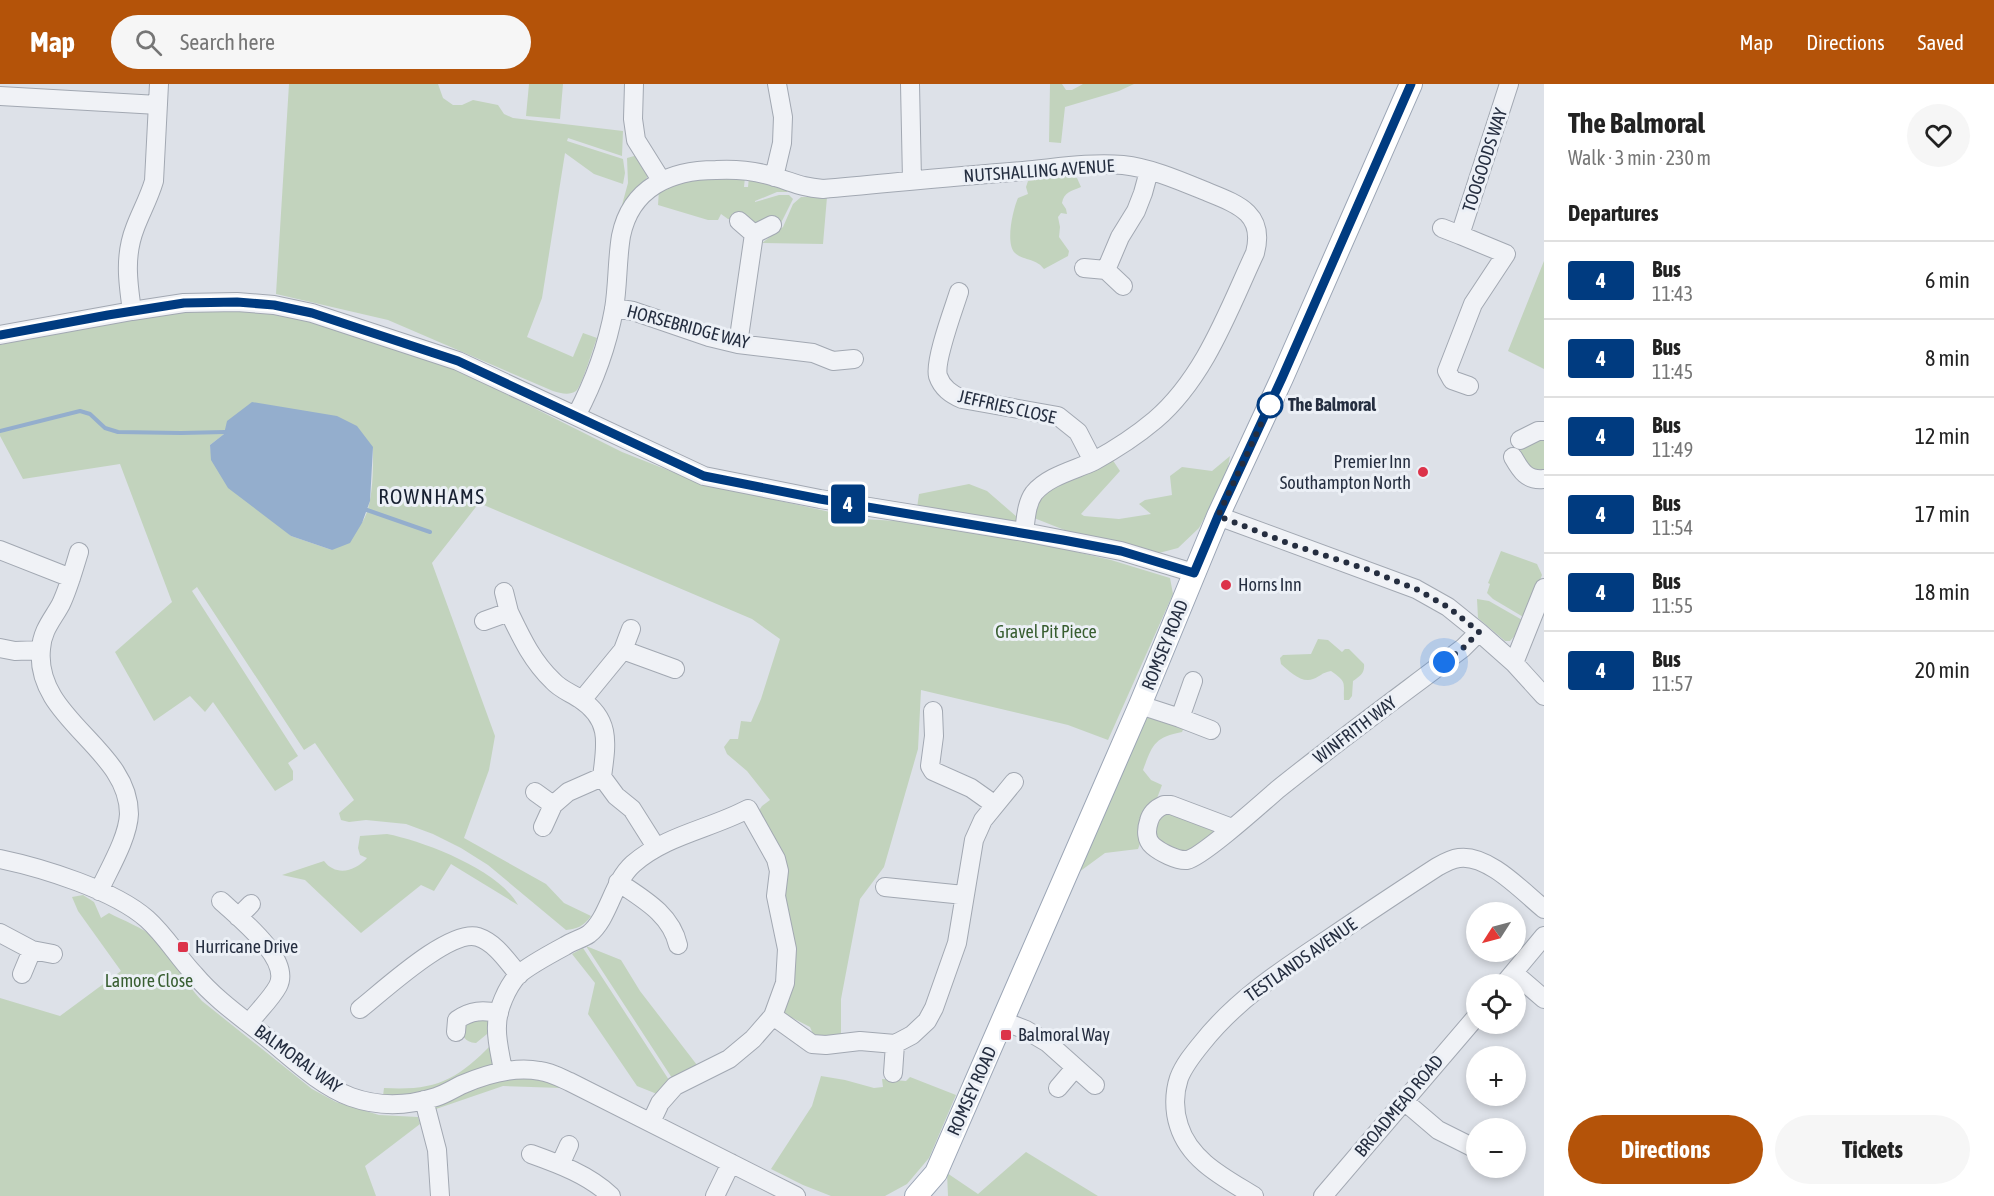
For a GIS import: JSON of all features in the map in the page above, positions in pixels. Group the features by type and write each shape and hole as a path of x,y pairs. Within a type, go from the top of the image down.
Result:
{"main road":[{"name":"ROMSEY ROAD","path":"916,1196 936,1173 1140,705 1218,516 1282,378 1411,84"},
{"name":"ROMSEY ROAD","path":"935,1196 936,1173"}],"street":[{"path":"132,311 127,275 128,254 134,229 154,181 159,84"},
{"path":"634,84 633,119 636,140 661,180"},
{"path":"774,177 782,144 783,117 777,84"},
{"path":"910,84 912,180"},
{"name":"TOOGOODS WAY","path":"1460,235 1509,84"},
{"path":"0,96 158,105"},
{"name":"NUTSHALLING AVENUE","path":"576,416 602,361 614,308 621,237 626,220 647,190 670,176 699,171 740,171 774,177 797,186 823,189 1092,165 1124,165 1189,185 1242,208 1254,221 1258,242 1255,253 1209,350 1188,384 1155,420 1122,445 1045,483 1034,493 1027,511 1024,532"},
{"path":"1106,270 1120,237 1136,211 1149,171"},
{"path":"740,221 754,234"},
{"path":"754,234 772,225"},
{"name":"TOOGOODS WAY","path":"1442,228 1506,254 1473,304 1447,371 1452,380 1469,386"},
{"path":"738,344 754,234"},
{"path":"1084,268 1106,270 1123,286"},
{"name":"JEFFRIES CLOSE","path":"959,292 961,314 939,357 938,374 945,388 952,395 962,399 1058,416 1078,432 1093,461"},
{"path":"0,335 184,303 237,302 274,305 312,313 458,361 704,476 820,499 1024,532 1121,551 1194,573"},
{"name":"HORSEBRIDGE WAY","path":"614,308 633,311 709,337 738,344 813,352 830,368 854,359"},
{"path":"1520,440 1538,431 1544,431"},
{"path":"1513,457 1523,474 1536,480 1544,479"},
{"path":"1218,516 1416,589 1448,607 1479,632 1514,663 1544,696"},
{"path":"0,550 70,578"},
{"path":"79,552 61,604 44,633 40,650 42,667 56,701 113,768 123,786 127,801 129,814 126,831 99,891"},
{"path":"1514,663 1544,588"},
{"path":"504,592 509,612 527,650 540,669 555,684 582,700 598,716 604,730 606,745 602,777 615,796 632,809 656,846"},
{"path":"484,621 509,612"},
{"path":"582,700 623,650 631,629"},
{"name":"WINFRITH WAY","path":"1232,828 1332,747 1463,648 1479,632"},
{"path":"0,648 15,651 40,650"},
{"path":"623,650 675,669"},
{"path":"1180,718 1193,681"},
{"path":"1140,705 1211,730"},
{"path":"933,711 934,736 930,766 933,771 971,788 996,805"},
{"path":"543,827 553,805 568,792 602,777"},
{"path":"772,1016 812,1044 826,1045 860,1041 895,1044 912,1035 927,1021 934,1008 957,943 974,840 983,820 1014,782"},
{"path":"535,792 553,805"},
{"path":"503,1071 497,1025 502,1003 519,975 567,944 589,934 599,922 618,882 632,865 656,846 713,826 756,804 779,871 776,896 787,949 785,983 772,1016 753,1040 729,1059 675,1086 660,1103 651,1122"},
{"name":"BALMORAL WAY","path":"0,859 38,869 123,902 146,918 173,946 214,996 335,1090 365,1101 395,1105 437,1097 474,1079 503,1071 524,1069 543,1071 651,1122 796,1196"},
{"name":"TESTLANDS AVENUE","path":"1254,1196 1216,1172 1194,1152 1179,1127 1175,1111 1180,1076 1194,1053 1223,1019 1268,980 1452,859 1475,859 1490,866 1544,909"},
{"path":"618,882 666,918 675,933 678,945"},
{"path":"885,887 964,895"},
{"path":"221,901 266,946 276,958 281,970 278,985 249,1023"},
{"path":"238,917 251,904"},
{"path":"0,933 32,950 53,954"},
{"path":"373,1006 420,960 458,939 476,936 493,945 519,975"},
{"path":"1513,974 1544,936"},
{"path":"22,974 32,950"},
{"path":"1526,989 1544,999"},
{"path":"456,1032 457,1020 464,1016 485,1010 500,1013"},
{"path":"1003,1021 1026,1030 1048,1044 1095,1085"},
{"name":"BROADMEAD ROAD","path":"1323,1196 1466,1029"},
{"path":"893,1073 895,1044"},
{"path":"1058,1088 1075,1068"},
{"path":"424,1100 437,1150 440,1196"},
{"path":"1404,1101 1438,1130 1466,1144"},
{"path":"560,1165 569,1145"},
{"path":"531,1154 560,1165 593,1182 611,1196"},
{"path":"715,1196 731,1163"}],"green space":[{"path":"289,84 438,84 443,98 453,105 462,105 473,100 498,105 504,114 513,118 623,131 622,156 568,138 567,141 623,159 625,173 623,184 594,174 565,153 542,298 527,337 573,357 583,333 597,338 576,391 567,394 553,391 388,320 276,294"},
{"path":"529,84 563,84 560,119 526,116"},
{"path":"1050,84 1062,84 1066,90 1072,90 1083,84 1134,84 1119,91 1065,107 1061,143 1049,142"},
{"path":"638,155 648,174 627,207 622,205 628,183 627,158"},
{"path":"1061,174 1077,178 1081,187 1064,196 1062,203 1067,214 1061,213 1058,217 1059,237 1069,251 1068,256 1044,269 1041,265 1019,256 1012,249 1010,235 1012,218 1018,198 1028,194 1026,187 1028,181"},
{"path":"745,177 744,187 748,187 749,177 788,189 787,192 777,192 755,201 779,195 789,195 793,199 778,229 728,219 721,214 718,220 708,220 658,205 659,190 673,180"},
{"path":"801,197 827,197 823,244 762,243 783,227 793,204"},
{"path":"1544,261 1544,369 1508,351"},
{"name":"Gravel Pit Piece","path":"240,304 296,313 462,372 622,452 703,484 862,519 915,522 919,494 969,484 987,491 1017,517 1021,539 1111,560 1170,578 1173,594 1108,740 1068,725 921,690 918,749 884,867 860,899 841,999 841,1035 824,1037 813,1034 810,1027 781,1012 783,909 788,874 758,812 770,800 747,771 727,754 724,747 730,739 738,739 741,721 751,722 761,699 780,639 752,619 479,503 432,563 495,736 489,770 464,838 546,884 564,903 591,916 583,925 570,930 566,930 488,865 433,834 406,824 341,820 339,813 354,800 315,743 304,750 197,587 192,591 298,756 288,763 293,771 293,780 275,791 213,702 205,712 190,696 154,721 115,652 172,602 120,464 23,479 0,436 0,345 132,313","holes":["224,434 373,447 372,488 365,518 332,550 291,536 212,460 210,445"]},
{"path":"1544,438 1544,474 1539,476 1518,457 1522,446"},
{"path":"1230,456 1226,477 1199,528 1178,548 1155,554 1067,531 1034,518 1044,494 1112,459 1120,471 1081,514 1084,516 1119,519 1151,514 1139,504 1145,500 1172,495 1170,476 1182,467 1212,471"},
{"path":"1501,551 1537,564 1542,575 1525,618 1487,593 1490,584 1488,583"},
{"path":"1477,599 1489,601 1524,621 1520,630 1510,641 1505,641 1478,618"},
{"path":"1318,639 1328,640 1342,652 1349,649 1364,664 1363,672 1353,681 1352,696 1349,700 1344,700 1342,681 1331,671 1313,679 1304,680 1281,664 1280,658 1283,655 1311,654"},
{"path":"1147,715 1184,727 1182,732 1165,737 1155,744 1146,762 1143,770 1151,780 1162,785 1138,849 1105,853 1075,875"},
{"path":"1162,810 1211,825 1213,831 1211,837 1188,854 1157,843 1153,820"},
{"path":"387,834 440,850 478,869 495,880 518,905 451,864 434,891 421,885 361,933 305,880 282,875 324,861 340,871 352,869 367,858 360,855 358,848 360,836"},
{"name":"Lamore Close","path":"83,895 94,902 101,918 109,913 150,934 161,945 202,1001 312,1089 336,1102 379,1115 418,1117 420,1124 365,1166 376,1196 0,1196 0,998 60,1016 121,971 78,911 72,897"},
{"path":"586,946 621,960 640,991 697,1065 672,1078"},
{"path":"583,948 669,1080 657,1094 637,1086 588,1014 595,983 572,954"},
{"path":"489,1015 487,1034 476,1043 466,1040 461,1025"},
{"path":"492,1044 494,1063 491,1066 426,1094 383,1096 384,1088 418,1087 444,1081 468,1066"},
{"path":"821,1076 874,1088 883,1087 882,1079 906,1081 910,1077 956,1095 929,1158 907,1184 885,1196 831,1196 771,1169 812,1106"},
{"path":"531,1077 564,1088 503,1086 433,1110 435,1106 494,1080"},
{"path":"1026,1152 1098,1196 948,1196 947,1173 978,1194"}],"water":[{"path":"252,402 337,416 357,426 373,447 370,501 362,523 350,543 332,550 291,536 228,488 211,460 210,445 224,434 227,421"}],"waterway":[{"path":"0,431 80,411 90,414 105,428 118,432 225,432"},
{"path":"367,510 430,532"}],"bus line":[{"name":"4","path":"0,335 184,303 237,302 274,305 312,313 458,361 704,476 820,499 1024,532 1121,551 1194,573 1411,84"}],"place":[{"name":"The Balmoral","path":"1270,405"},
{"name":"Premier Inn Southampton North","path":"1423,472"},
{"name":"Horns Inn","path":"1226,585"},
{"name":"Hurricane Drive","path":"183,947"},
{"name":"Balmoral Way","path":"1006,1035"}],"district":[{"name":"ROWNHAMS","path":"432,497"}],"route":[{"path":"1270,405 1218,516 1290,544 1366,569 1416,589 1448,607 1479,632 1444,662"}]}
